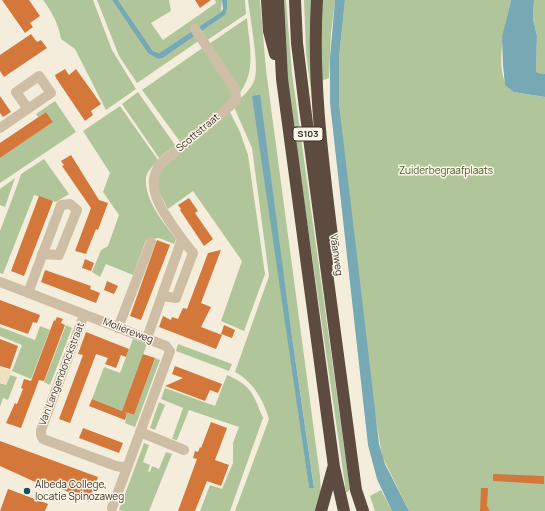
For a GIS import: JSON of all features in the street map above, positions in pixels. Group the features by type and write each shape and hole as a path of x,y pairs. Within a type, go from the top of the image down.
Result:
{"highway":[{"name":"S103","path":"267,0 269,31 282,80"},
{"name":"S103","path":"278,0 282,80 334,466 344,511"},
{"name":"Vaanweg","path":"295,0 297,42 326,268 356,490 363,511"},
{"name":"S103","path":"317,0 316,45 318,93 333,244 326,268"},
{"path":"321,511 334,466"},
{"path":"353,511 356,490"}],"street":[{"name":"Scottstraat","path":"162,296 176,298 193,253 160,207 154,187 154,171 229,107 236,99 235,89 197,31"},
{"path":"0,128 28,109"},
{"path":"28,293 42,254 61,205 70,204 77,210 59,255 42,254"},
{"path":"147,338 182,239"},
{"path":"118,328 151,242"},
{"name":"Molièreweg","path":"0,282 166,346 170,351 140,432"},
{"name":"Van Langendonckstraat","path":"84,315 41,430 41,435 43,439 116,466 127,468"},
{"path":"112,508 140,432 184,450"}],"green space":[{"path":"43,0 93,0 112,50 136,89 106,110 75,49 61,39 54,18"},
{"path":"97,0 112,0 148,52 158,59 163,58 196,35 200,40 137,83 119,56"},
{"path":"118,0 169,0 171,11 151,23 163,40 216,3 215,0 222,0 221,12 159,53 153,51"},
{"path":"227,0 245,0 246,14 206,41 200,32 219,19 225,11"},
{"path":"248,0 260,0 266,70 320,476 321,496 316,511 235,511 269,419 261,398 247,380 235,372 269,276 252,148 234,107 251,87 256,71","holes":["259,94 314,487 309,487 253,96"]},
{"path":"283,0 286,0 292,73 350,489 348,492 346,492 287,82"},
{"path":"304,0 312,0 311,91 306,53"},
{"path":"321,0 335,0 331,33 329,78 321,81"},
{"name":"Zuiderbegraafplaats","path":"345,0 511,0 506,21 501,62 506,85 513,92 545,97 545,511 409,511 382,456 373,401 339,102 339,58"},
{"path":"534,0 545,0 545,74 538,73 536,71 537,36 533,19"},
{"path":"247,18 250,67 245,85 239,94 209,44"},
{"path":"204,47 233,91 231,99 181,143 142,90"},
{"path":"138,92 175,145 159,158 122,104"},
{"path":"55,101 76,132 0,183 0,158 53,122 46,112 38,117 36,114"},
{"path":"120,106 158,160 150,169 146,178 148,195 156,211 176,239 174,244 159,238 146,240 133,275 106,264 100,277 92,272 101,250 108,246 119,215 103,192 110,173 83,131"},
{"path":"230,112 240,132 248,155 265,274 244,331 221,321 242,261 193,191 168,209 157,188 159,171"},
{"path":"44,159 69,194 56,202 34,195 3,274 0,273 0,231 21,174"},
{"path":"15,178 5,207 0,205 0,189"},
{"path":"66,325 72,328 50,385 44,382"},
{"path":"40,326 50,330 31,379 12,371 22,345 0,336 0,327 35,340"},
{"path":"133,339 147,344 122,411 92,399 104,367 120,373"},
{"path":"178,344 232,364 229,371 176,351"},
{"path":"155,358 160,360 135,427 125,423 127,413 134,415"},
{"path":"10,375 17,377 8,400 3,398 0,407 0,383 6,385"},
{"path":"227,375 247,387 254,397 263,418 230,511 200,511 210,485 222,489 233,463 233,443 239,427 189,410 177,440 172,439 183,408 161,399 165,388 215,406"},
{"path":"159,402 165,405 155,430 150,428"},
{"path":"144,443 149,445 143,462 150,465 148,471 150,472 152,466 159,469 166,452 172,454 149,511 119,510"},
{"path":"381,490 392,511 375,511 370,496"}],"shaded area":[{"path":"0,367 12,371 6,385 0,383"}],"water":[{"path":"112,0 118,0 153,51 159,53 221,12 223,9 222,0 227,0 227,8 225,15 163,58 158,59 148,53"},
{"path":"335,0 345,0 339,58 339,102 379,444 385,464 409,511 392,511 377,479 368,445 330,103 330,58"},
{"path":"511,0 534,0 533,19 537,36 536,71 538,73 545,74 545,97 513,92 505,85 502,37"},
{"path":"260,94 293,344 314,488 309,488 252,96"}],"building":[{"path":"2,0 29,0 40,16 30,23 33,27 25,33"},
{"path":"195,0 211,0 200,8"},
{"path":"31,34 37,42 41,40 47,48 4,77 0,71 0,55"},
{"path":"65,69 69,75 76,69 101,104 91,111 93,115 85,121 56,78 55,75"},
{"path":"0,96 11,112 3,117 0,113"},
{"path":"46,112 53,122 0,158 0,143"},
{"path":"71,155 99,200 108,203 98,230 96,229 86,254 75,251 91,208 62,166 64,165 61,161"},
{"path":"39,196 53,201 24,276 11,271"},
{"path":"189,198 198,211 195,213 213,239 204,246 178,205"},
{"path":"157,240 170,245 141,320 130,316"},
{"path":"221,250 201,303 211,307 201,327 222,335 216,349 159,327 163,316 171,320 172,317 178,319 183,308 187,309 208,253"},
{"path":"85,259 94,263 91,271 82,268"},
{"path":"45,270 91,286 90,289 100,293 96,303 41,282"},
{"path":"107,281 118,286 114,294 104,290"},
{"path":"0,300 40,315 37,323 33,322 28,334 0,324"},
{"path":"57,317 63,319 61,323 65,325 44,381 39,380 21,428 6,423 15,403 17,404 23,389 21,388 24,379 31,381 54,320 55,321"},
{"path":"224,325 235,330 232,338 221,334"},
{"path":"86,332 129,349 126,357 121,355 116,368 105,364 108,358 96,354 70,423 59,419 83,355 78,354"},
{"path":"0,339 18,346 10,369 0,366"},
{"path":"143,354 155,358 134,415 122,411"},
{"path":"175,366 222,384 218,393 210,390 205,401 165,386 183,378 172,374"},
{"path":"92,399 127,413 125,420 89,406"},
{"path":"211,422 227,428 215,460 229,465 221,486 207,481 195,511 178,511 197,459 193,458 195,451 198,452 200,447 201,448"},
{"path":"83,428 123,443 119,453 79,438"},
{"path":"0,441 98,477 89,502 64,490 33,481 0,466"},
{"path":"493,474 544,476 544,484 493,481"},
{"path":"481,488 488,488 487,506 490,511 480,511"},
{"path":"8,489 48,504 45,511 0,511"}],"place":[{"name":"Albeda College, locatie Spinozaweg","path":"27,491"}]}
